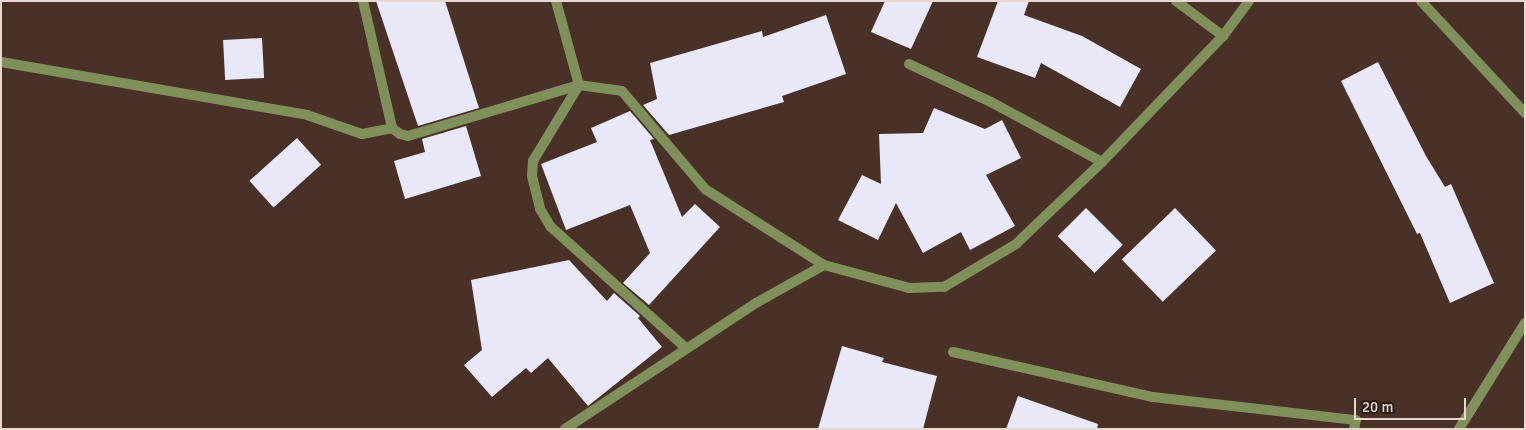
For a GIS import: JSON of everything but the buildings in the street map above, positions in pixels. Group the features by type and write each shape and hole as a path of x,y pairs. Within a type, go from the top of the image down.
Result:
{"street":[{"path":"363,1 392,128 400,134 408,136 579,85 622,91 705,189 824,265 909,288 944,287 1016,244 1102,162 1223,36 1249,1"},
{"path":"556,1 579,85 533,161 532,176 540,209 551,227 686,348"},
{"path":"1176,1 1223,36"},
{"path":"1421,1 1525,113"},
{"path":"1,62 307,115 362,134 392,128"},
{"path":"910,64 991,102 1102,162"},
{"path":"565,429 756,303 824,265"},
{"path":"1459,429 1525,323"},
{"path":"952,352 1153,397 1356,420 1354,429"}]}
